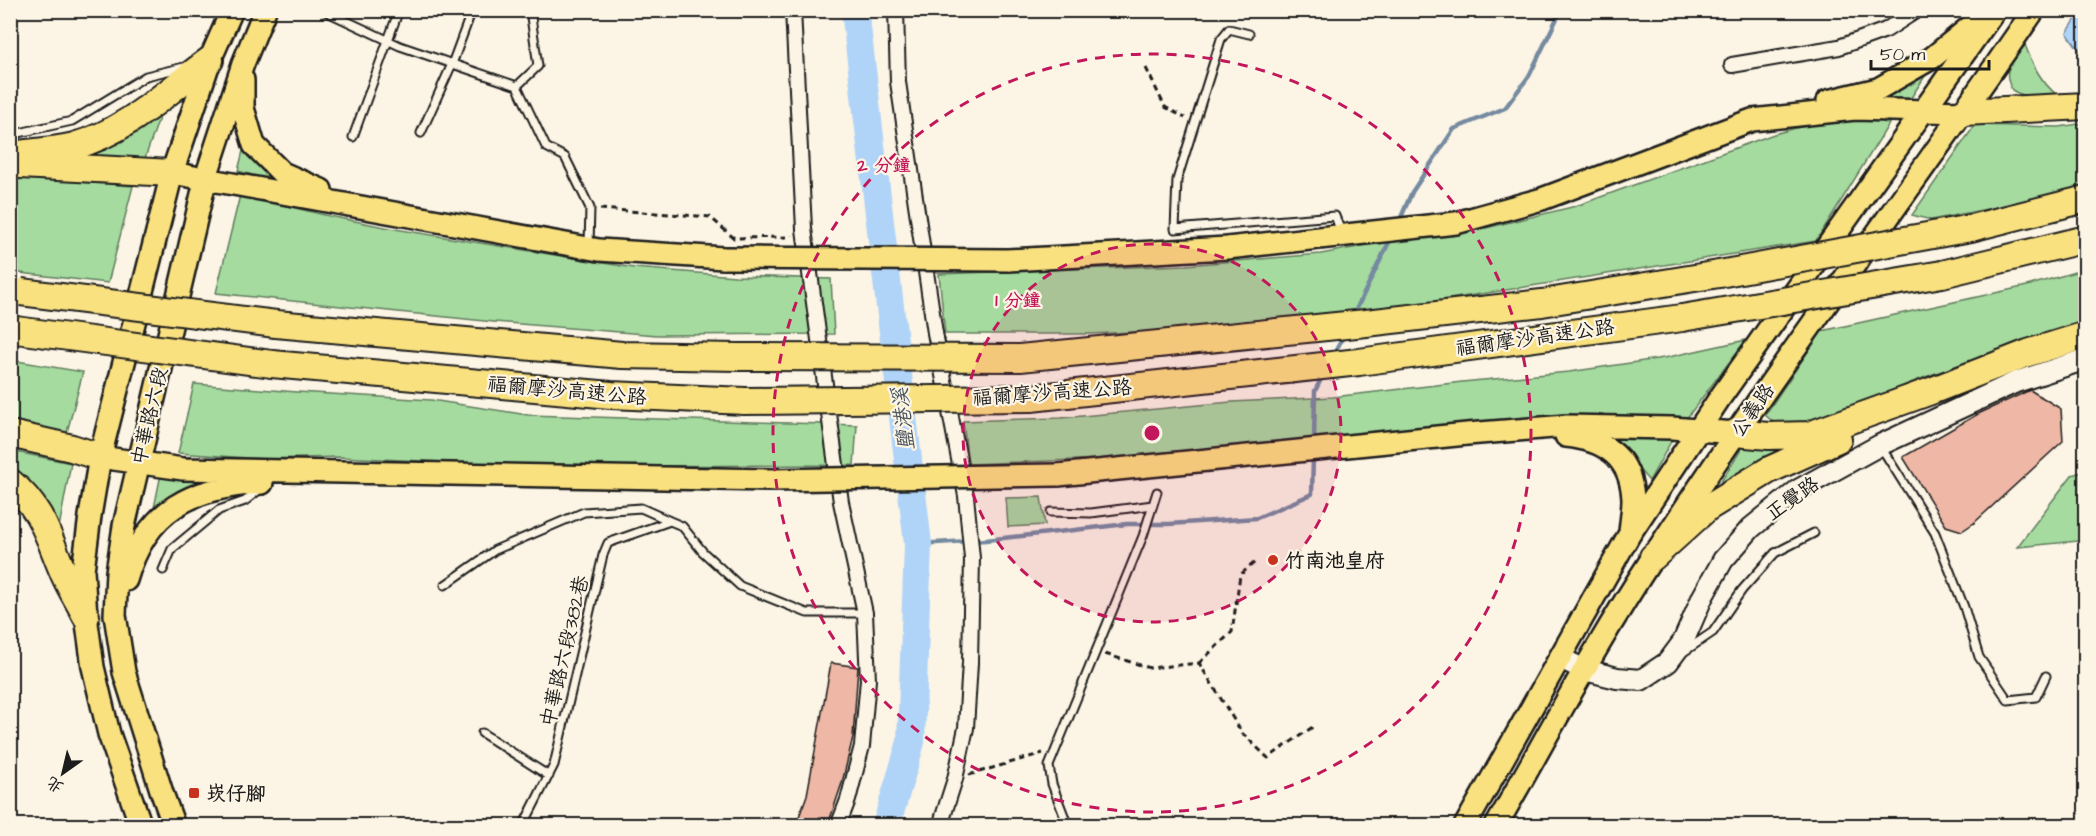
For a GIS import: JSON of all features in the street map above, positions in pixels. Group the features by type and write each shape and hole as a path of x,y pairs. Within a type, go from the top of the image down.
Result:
{"highway":[{"path":"10,155 75,146 117,128 152,106 210,60"},
{"path":"1964,112 2085,106"},
{"path":"10,165 172,173"},
{"name":"福爾摩沙高速公路","path":"16,291 276,324 622,355 1020,358 1542,303 1719,274 1971,228 2085,199"},
{"name":"福爾摩沙高速公路","path":"13,329 272,364 611,395 746,401 1031,398 1328,365 1682,318 1942,274 2085,239"},
{"path":"1736,433 1769,436 1809,435 2085,335"},
{"path":"1653,557 1707,508 1769,470 1931,391"},
{"path":"10,434 100,457"},
{"path":"10,482 20,489 41,516 64,574 86,616"}],"main road":[{"name":"中華路六段","path":"141,825 109,734 93,667 83,570 100,457 172,173 210,60 232,10"},
{"name":"中華路六段","path":"174,825 124,672 116,615 117,572 123,526 206,177 243,64 265,10"},
{"path":"1762,119 1878,89 1932,58 1989,10"},
{"name":"公義路","path":"1465,825 1629,535 1698,430 1995,10"},
{"name":"公義路","path":"1496,825 1653,557 1736,433 2034,10"},
{"path":"243,64 243,108 254,145 282,173 321,190 414,216"},
{"path":"172,173 206,177 589,248 724,258 1008,260 1227,248 1456,223 1542,199 1752,120 1855,109 1964,112"},
{"path":"100,457 183,469 773,480 1058,475 1566,426 1736,433"},
{"path":"1467,434 1553,434 1588,438 1616,454 1630,477 1633,500 1629,535"},
{"path":"116,615 132,558 150,529 184,500 207,490 236,485 287,482 338,473"}],"street":[{"path":"793,10 804,230 841,502 865,613 868,680 862,746 848,800 838,825"},
{"path":"896,10 898,82 935,333 966,496 972,558 966,728 955,779 940,825"},
{"path":"1732,65 1839,47 1887,30 1917,10"},
{"name":"正覺路","path":"1560,658 1585,670 1617,678 1641,680 1668,662 1683,642 1703,596 1723,560 1751,528 1798,490 1880,445 2016,382 2085,359"}],"lane":[{"path":"323,10 388,40 517,86 546,147 565,158 590,208 589,248"},
{"path":"353,137 399,10"},
{"path":"421,133 452,64 472,10"},
{"path":"517,86 538,66 530,10"},
{"path":"1249,34 1229,29 1221,39 1177,180 1175,229 1335,216 1342,236"},
{"path":"10,135 72,121 146,76 210,60"},
{"path":"1880,445 1935,533 1964,606 1979,657 2008,700 2036,697 2046,676"},
{"path":"163,570 172,549 219,510 245,501 268,483"},
{"path":"1068,825 1052,784 1049,766 1143,536 1157,492"},
{"path":"1051,512 1091,513 1154,505"},
{"path":"445,585 495,550 584,512 641,507 682,526 704,552 740,586 807,613 865,613"},
{"name":"中華路六段382巷","path":"523,825 554,765 603,555 608,543 670,521"},
{"path":"1668,662 1713,632 1742,590 1775,553 1814,533"},
{"path":"482,733 549,776"}],"path":[{"path":"1146,68 1165,107 1195,123"},
{"path":"590,208 710,217 734,238 794,237"},
{"path":"1096,651 1150,668 1198,663 1232,632 1240,575 1255,562"},
{"path":"1198,663 1242,734 1268,758 1314,726"},
{"path":"955,779 1056,749"}],"green space":[{"path":"2025,45 2038,72 2057,95 2028,96 2012,90 2008,76 2009,66"},
{"path":"1925,76 1907,104 1866,102"},
{"path":"163,107 144,161 54,155"},
{"path":"1875,119 1889,124 1816,241 1417,304 1253,323 1179,330 1089,334 945,334 939,274 1186,265 1321,254 1379,243 1486,228 1576,206 1774,134 1822,121"},
{"path":"2085,123 2085,186 1931,220 1912,215 1975,125 2059,127"},
{"path":"246,139 275,175 264,178 238,171"},
{"path":"11,177 133,186 108,283 11,272"},
{"path":"240,195 395,229 634,268 735,276 831,279 834,334 657,335 494,322 216,293"},
{"path":"2085,269 2085,322 1933,374 1815,421 1777,425 1765,415 1822,331 2027,286"},
{"path":"1746,340 1686,419 1127,458 968,464 963,421 1061,418 1231,402 1333,397 1569,372 1664,358"},
{"path":"11,360 83,372 66,436 11,422"},
{"path":"194,384 431,400 528,415 857,425 854,465 485,464 340,457 264,459 178,453"},
{"path":"1607,437 1673,438 1649,481"},
{"path":"1801,445 1715,491 1742,448"},
{"path":"11,451 71,463 58,533 27,481 11,466"},
{"path":"2085,471 2085,546 2078,541 2017,547 2072,475"},
{"path":"161,474 220,477 184,488 154,508"},
{"path":"1041,497 1045,525 1008,527 1006,498"}],"water":[{"path":"2081,11 2085,11 2085,55 2067,33"}],"building":[{"path":"2030,390 2061,409 2063,441 1974,523 1962,531 1946,526 1903,457 1978,414"},
{"path":"831,663 858,667 853,737 842,783 828,825 796,825 807,795"}],"waterway":[{"name":"鹽港溪","path":"855,10 918,544 911,742 886,826"},
{"path":"1399,222 1412,192 1454,129 1505,108 1529,76 1561,10"},
{"path":"1353,316 1391,238"},
{"path":"1333,356 1344,335"},
{"path":"1314,442 1315,391 1323,375"},
{"path":"918,544 986,540 1127,524 1169,524 1257,518 1312,494 1313,457"}],"place":[{"name":"竹南池皇府","path":"1273,560"},
{"name":"崁仔腳","path":"194,793"}]}
